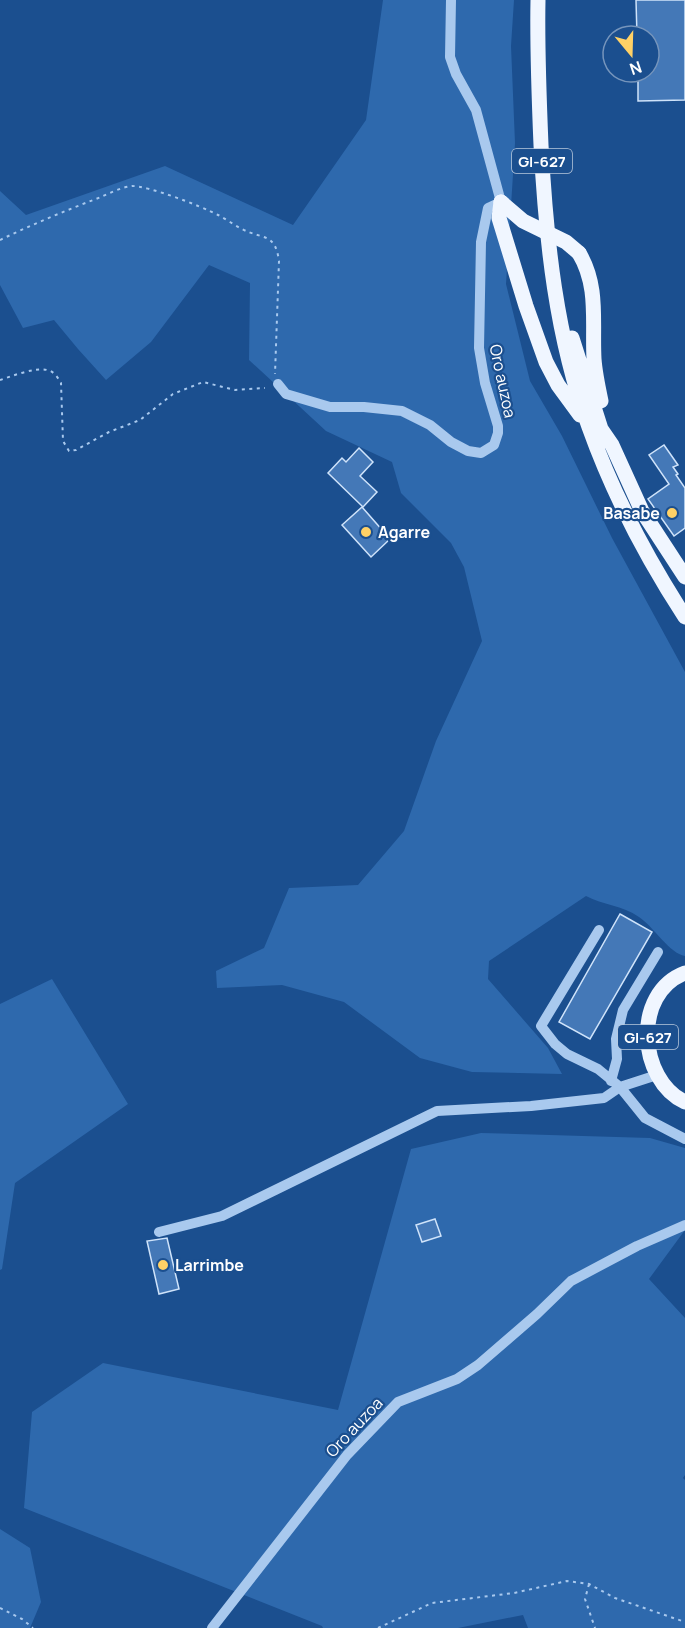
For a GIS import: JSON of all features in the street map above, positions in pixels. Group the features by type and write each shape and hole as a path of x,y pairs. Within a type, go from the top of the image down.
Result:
{"main road":[{"name":"GI-627","path":"538,0 538,94 543,186 550,262 568,360 588,425 625,513 685,617"},
{"name":"GI-627","path":"501,202 523,221 566,242 579,253 584,261 592,284 597,387 612,444"},
{"name":"GI-627","path":"501,202 500,218 526,306 546,362 558,385 588,425"},
{"name":"GI-627","path":"560,320 570,333 576,347 596,415 612,444 642,512 685,577"},
{"name":"GI-627","path":"685,973 662,989 652,1006 648,1025 650,1055 657,1075 666,1089 685,1102"}],"street":[{"path":"451,0 450,57 456,74 476,110 501,202"},
{"name":"Oro auzoa","path":"278,384 286,394 330,407 364,407 402,411 430,425 451,442 468,451 481,453 491,447 496,440 498,426 485,383 479,348 481,242 488,208 501,202"},
{"path":"599,930 541,1026 555,1044 567,1054 597,1069 616,1084 645,1118 685,1139"},
{"path":"616,1084 616,1039 622,1010 658,952"},
{"path":"159,1232 222,1216 437,1111 559,1104 604,1098 616,1084 657,1075"},
{"name":"Oro auzoa","path":"212,1628 347,1455 398,1402 457,1379 478,1365 571,1281 627,1251 685,1225"}],"path":[{"path":"0,240 88,202 132,186 162,192 218,214 241,229 264,236 272,241 277,249 279,261 275,357 275,375 278,384 263,389 235,390 202,382 173,394 140,420 109,432 76,450 69,451 63,441 61,383 56,375 47,370 24,372 0,380"},
{"path":"378,1628 432,1603 514,1593 567,1581 589,1584 615,1598 685,1622"},
{"path":"589,1584 585,1599 595,1628"},
{"path":"0,1608 22,1619 33,1628"}],"shaded area":[{"path":"383,0 514,0 511,46 515,143 506,284 530,381 562,436 612,538 685,672 685,956 673,950 633,913 586,896 489,961 488,979 548,1048 562,1074 472,1072 420,1058 344,1002 282,985 217,988 216,971 264,948 289,888 358,885 404,831 436,741 482,641 464,567 451,543 401,493 392,462 326,431 249,360 250,283 209,265 151,342 106,380 54,320 23,328 0,285 0,191 26,215 165,166 293,225 366,120"},
{"path":"52,979 128,1104 15,1183 2,1269 0,1270 0,1004"},
{"path":"481,1133 650,1138 685,1148 685,1230 649,1279 685,1318 685,1475 683,1478 685,1480 685,1628 528,1628 523,1615 458,1628 323,1628 24,1508 32,1412 103,1363 338,1410 411,1149"},
{"path":"0,1529 30,1548 41,1602 30,1628 0,1628"}],"building":[{"path":"636,0 685,0 685,100 638,101 638,84 661,84 661,24 637,24"},
{"name":"Basabe","path":"664,445 678,465 673,467 685,488 685,528 674,536 648,499 669,484 649,455"},
{"path":"359,448 373,462 360,476 377,492 363,507 328,473 342,458 346,462"},
{"name":"Agarre","path":"362,507 390,539 371,557 342,525"},
{"path":"620,914 652,932 590,1039 559,1022"},
{"path":"435,1219 441,1236 422,1242 416,1225"},
{"name":"Larrimbe","path":"167,1238 179,1289 159,1294 147,1241"}],"place":[{"name":"Basabe","path":"672,513"},
{"name":"Agarre","path":"366,532"},
{"name":"Larrimbe","path":"163,1265"}]}
